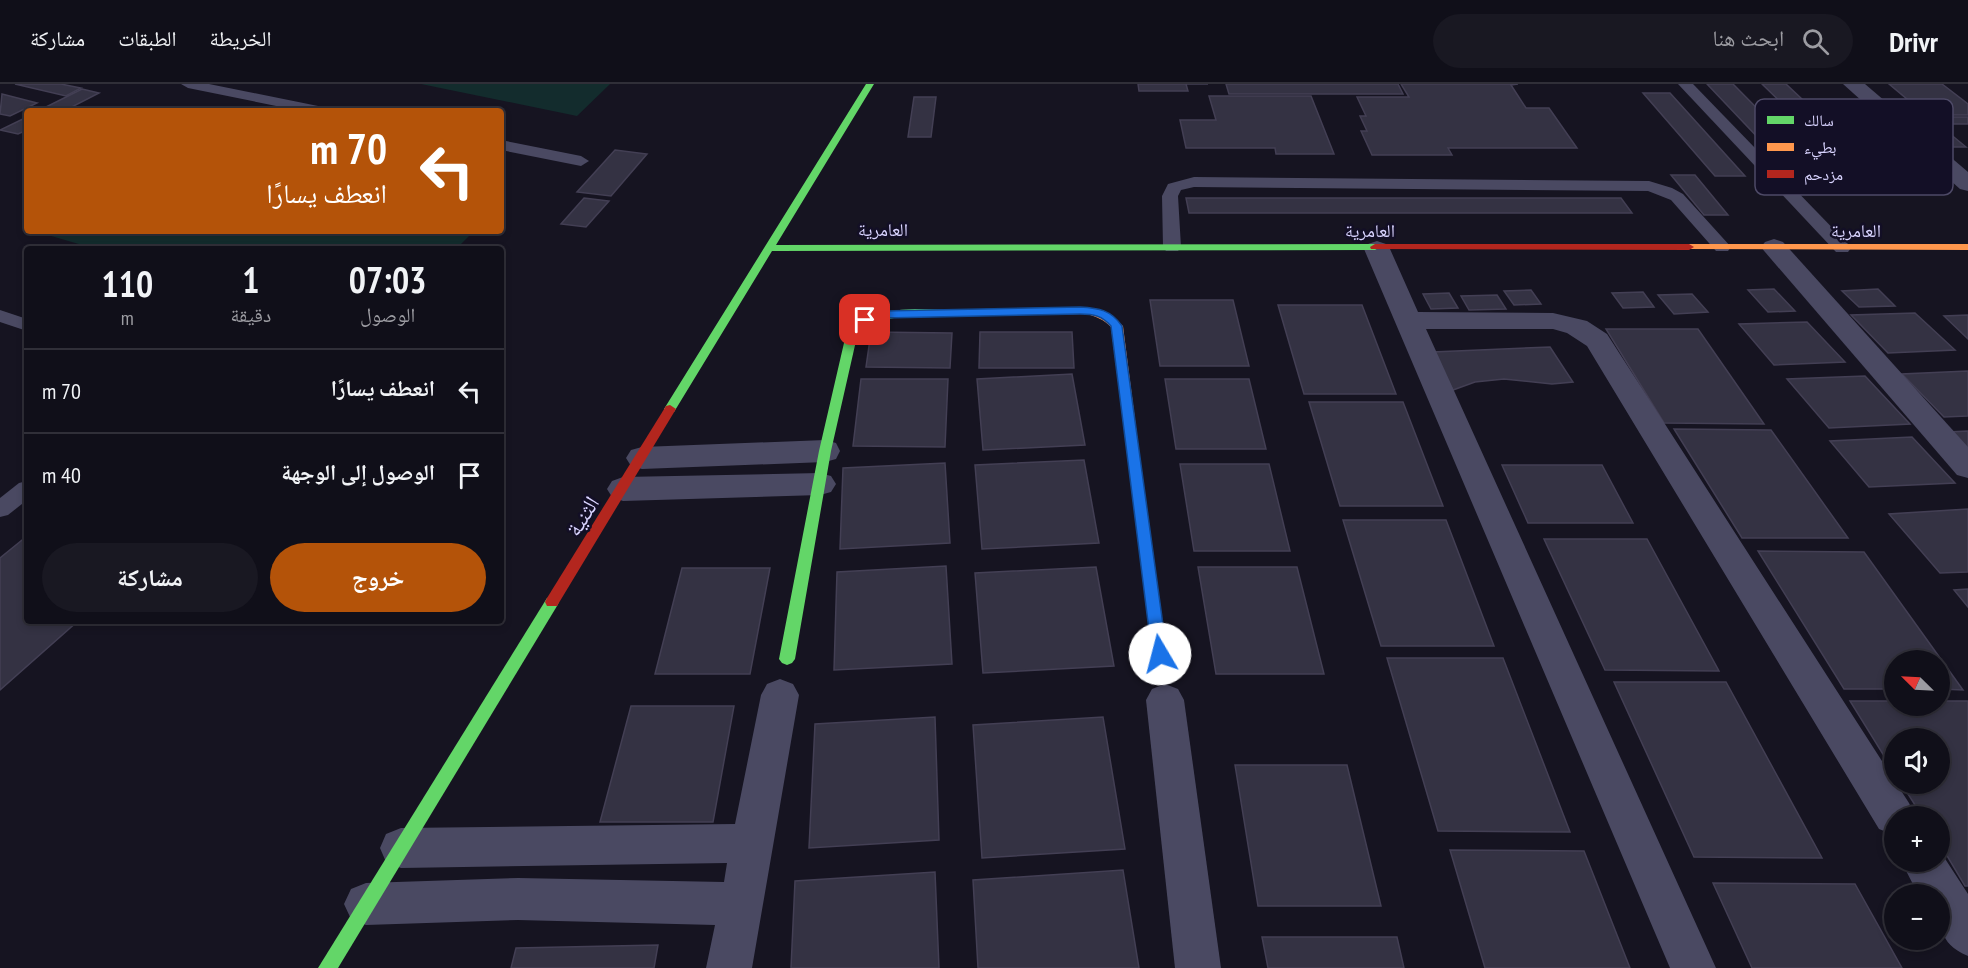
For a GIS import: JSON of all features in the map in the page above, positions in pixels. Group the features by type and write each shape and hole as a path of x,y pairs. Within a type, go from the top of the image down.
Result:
{"street":[{"name":"الثنية","path":"327,968 870,84"},
{"path":"1853,84 1870,99"},
{"path":"1953,171 1968,184"},
{"path":"1774,247 1968,467"},
{"name":"العامرية","path":"771,248 1968,247"},
{"path":"1377,249 1693,968"},
{"path":"729,968 825,451 851,336 853,330 865,320 882,314 1080,310 1096,311 1109,317 1117,326 1160,654"},
{"path":"1410,320 1553,321 1577,327 1597,340 1888,806"},
{"path":"642,458 825,451"},
{"path":"623,489 820,484"},
{"path":"1165,700 1198,968"},
{"path":"400,848 753,843"},
{"path":"1929,872 1968,934"},
{"path":"366,904 518,899 742,904"}],"lane":[{"path":"188,84 308,108"},
{"path":"1685,84 1755,157"},
{"path":"504,146 581,161"},
{"path":"1172,247 1170,196 1174,187 1194,182 1649,186 1677,197 1722,247"},
{"path":"1791,195 1842,248"},
{"path":"0,316 24,324"},
{"path":"0,508 24,491"}],"green space":[{"path":"421,84 610,84 577,116"},
{"path":"44,234 471,234 459,246 86,246"}],"building":[{"path":"15,84 61,84 81,88 66,96"},
{"path":"1138,84 1186,84 1188,91 1139,91"},
{"path":"1226,84 1398,84 1403,94 1229,94"},
{"path":"1401,84 1518,84 1511,85 1526,108 1549,108 1577,148 1448,148 1452,155 1372,155 1361,131 1367,131 1360,116 1366,116 1357,97 1409,97"},
{"path":"1707,84 1733,84 1755,106 1755,134"},
{"path":"1762,84 1786,84 1802,99 1777,99"},
{"path":"1889,84 1942,84 1968,104 1968,115 1953,115 1953,99 1907,99"},
{"path":"82,89 99,93 70,108 44,108"},
{"path":"1643,93 1670,93 1745,176 1715,176"},
{"path":"2,94 37,103 10,116 0,114"},
{"path":"1209,96 1311,96 1334,154 1276,154 1275,148 1186,148 1180,120 1216,120"},
{"path":"914,97 936,97 931,137 908,137"},
{"path":"1953,117 1968,117 1968,124 1953,124"},
{"path":"24,118 24,131 18,134 0,130"},
{"path":"1953,136 1966,147 1953,147"},
{"path":"615,150 647,154 611,196 577,192"},
{"path":"1671,175 1695,175 1728,215 1704,215"},
{"path":"584,198 609,201 586,227 561,224"},
{"path":"1186,198 1621,198 1632,213 1189,213"},
{"path":"1774,289 1795,311 1768,312 1748,290"},
{"path":"1878,289 1895,306 1859,307 1842,291"},
{"path":"1531,290 1541,304 1514,305 1504,291"},
{"path":"1643,292 1654,307 1623,308 1612,293"},
{"path":"1449,293 1458,308 1431,309 1423,294"},
{"path":"1692,294 1708,312 1674,314 1658,295"},
{"path":"1497,295 1506,309 1469,310 1461,296"},
{"path":"1150,300 1233,300 1249,366 1160,366"},
{"path":"1278,305 1362,305 1396,394 1304,394"},
{"path":"1915,313 1955,350 1888,353 1851,315"},
{"path":"1968,315 1968,339 1944,316"},
{"path":"1807,322 1845,362 1774,365 1739,324"},
{"path":"1606,329 1698,329 1764,424 1664,423"},
{"path":"871,332 952,333 950,368 866,367"},
{"path":"980,332 1072,332 1074,368 979,368"},
{"path":"1550,347 1573,382 1552,384 1504,379 1475,382 1453,390 1433,352"},
{"path":"1968,371 1968,416 1944,417 1902,374"},
{"path":"1072,374 1085,445 983,450 977,379"},
{"path":"1865,376 1910,424 1829,428 1787,379"},
{"path":"861,379 948,379 945,447 853,446"},
{"path":"1165,379 1249,379 1266,449 1176,449"},
{"path":"1309,402 1403,402 1443,506 1340,506"},
{"path":"1674,429 1771,430 1848,538 1742,538"},
{"path":"1968,431 1968,452 1949,432"},
{"path":"1912,437 1955,483 1869,487 1830,441"},
{"path":"1084,460 1099,543 982,549 975,465"},
{"path":"945,463 950,543 840,549 843,468"},
{"path":"1180,464 1269,464 1290,551 1194,551"},
{"path":"1502,465 1602,465 1633,523 1528,523"},
{"path":"1968,509 1968,572 1940,573 1889,514"},
{"path":"1343,520 1446,520 1494,646 1381,646"},
{"path":"24,538 24,624 75,624 0,690 0,558"},
{"path":"1544,539 1647,539 1719,671 1605,670"},
{"path":"1758,551 1864,552 1934,650 1884,650 1884,689 1844,689"},
{"path":"946,566 952,664 834,670 837,572"},
{"path":"1096,567 1114,666 983,673 975,573"},
{"path":"1198,567 1297,567 1324,674 1216,674"},
{"path":"682,568 770,568 750,674 655,674"},
{"path":"1968,589 1968,607 1954,590"},
{"path":"1387,658 1503,658 1570,832 1438,831"},
{"path":"1950,672 1963,690 1950,689"},
{"path":"1614,682 1726,682 1822,858 1694,857"},
{"path":"1850,701 1884,701 1884,716 1950,716 1950,701 1968,701 1968,886 1965,886 1950,861 1950,806 1916,806 1908,794 1950,794 1950,728 1884,728 1884,756"},
{"path":"631,706 734,706 713,822 600,822"},
{"path":"935,717 939,840 809,848 815,724"},
{"path":"1103,717 1125,849 982,858 973,725"},
{"path":"1235,765 1347,765 1381,906 1258,906"},
{"path":"1450,850 1584,851 1630,968 1485,968"},
{"path":"1123,870 1139,968 978,968 973,880"},
{"path":"935,872 939,968 791,968 795,881"},
{"path":"1713,883 1855,884 1884,936 1884,950 1892,950 1902,968 1752,968"},
{"path":"1262,937 1397,937 1404,968 1268,968"},
{"path":"658,945 654,968 511,968 516,948"}],"traffic: fast":[{"path":"670,409 870,84"},
{"path":"771,248 1375,247"},
{"path":"787,659 825,451 853,330 864,323 888,315 915,312 955,313"},
{"path":"1133,451 1159,654"},
{"path":"327,968 552,602"}],"traffic: slow":[{"path":"1689,247 1968,247"},
{"path":"955,313 1086,311 1107,317 1117,326 1133,451"}],"traffic: jam":[{"path":"1375,247 1689,247"},
{"path":"552,602 670,409"}],"route":[{"path":"865,320 882,314 1080,310 1096,311 1109,317 1117,326 1160,654"}]}
